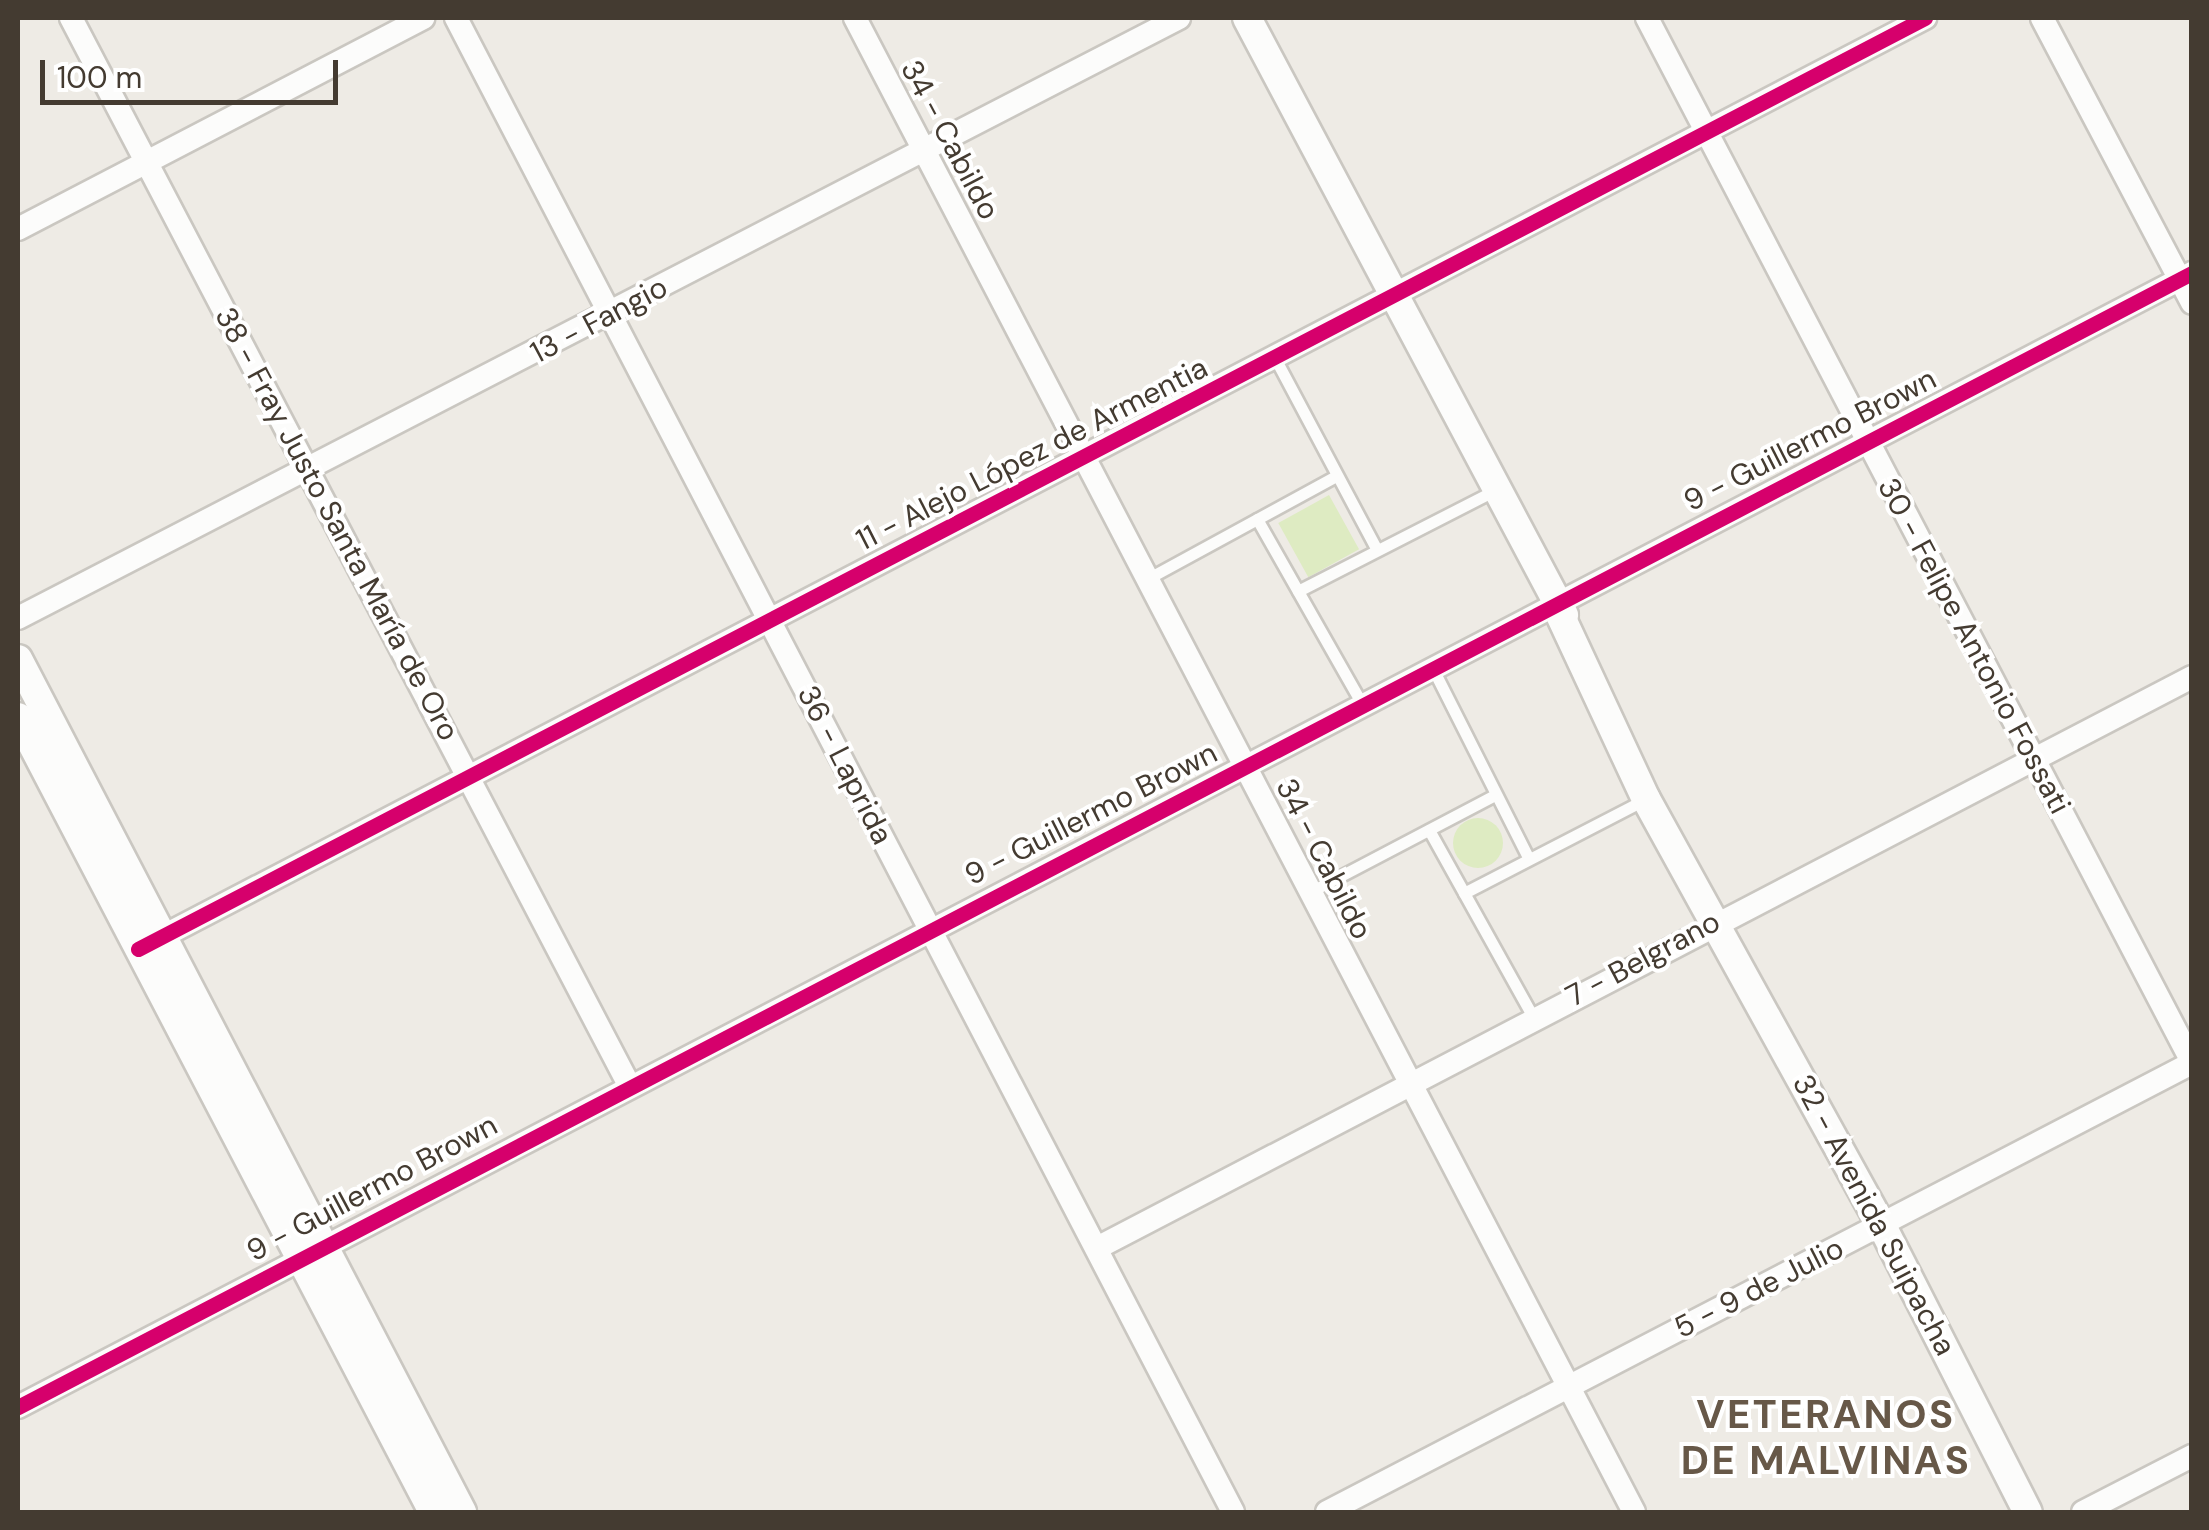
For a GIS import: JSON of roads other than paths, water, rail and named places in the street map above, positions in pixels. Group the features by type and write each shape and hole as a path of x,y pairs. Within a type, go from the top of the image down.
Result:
{"street":[{"name":"38 - Fray Justo Santa María de Oro","path":"71,18 629,1085"},
{"path":"18,229 423,18"},
{"name":"36 - Laprida","path":"456,18 1233,1512"},
{"name":"34 - Cabildo","path":"854,18 1634,1512"},
{"name":"13 - Fangio","path":"18,618 310,472 1179,18"},
{"name":"32 - Avenida Suipacha","path":"1246,18 1555,604 1710,888 1718,919"},
{"name":"30 - Felipe Antonio Fossati","path":"1647,18 2192,1062"},
{"name":"11 - Alejo López de Armentia","path":"150,943 1083,456 1276,360 1392,295 1925,18"},
{"path":"2042,18 2185,276 2192,303"},
{"name":"9 - Guillermo Brown","path":"18,1407 310,1250 2185,276"},
{"name":"32 - Avenida Suipacha","path":"1555,604 1646,799 1718,919 1882,1224 2028,1512"},
{"path":"18,659 150,943 310,1250 433,1512"},
{"name":"7 - Belgrano","path":"1098,1248 1718,919 2192,677"},
{"path":"18,717 150,943"},
{"name":"5 - 9 de Julio","path":"1327,1512 2192,1062"},
{"path":"310,1250 462,1512"},
{"path":"2084,1512 2192,1456"}],"lane":[{"path":"1276,360 1377,550"},
{"path":"1148,580 1336,476"},
{"path":"1298,591 1495,490"},
{"path":"1257,519 1362,704"},
{"path":"1432,668 1529,858"},
{"path":"1310,892 1495,795"},
{"path":"1464,893 1646,799"},
{"path":"1429,830 1533,1018"}],"district":[{"name":"VETERANOS DE MALVINAS","path":"1826,1437"}]}
